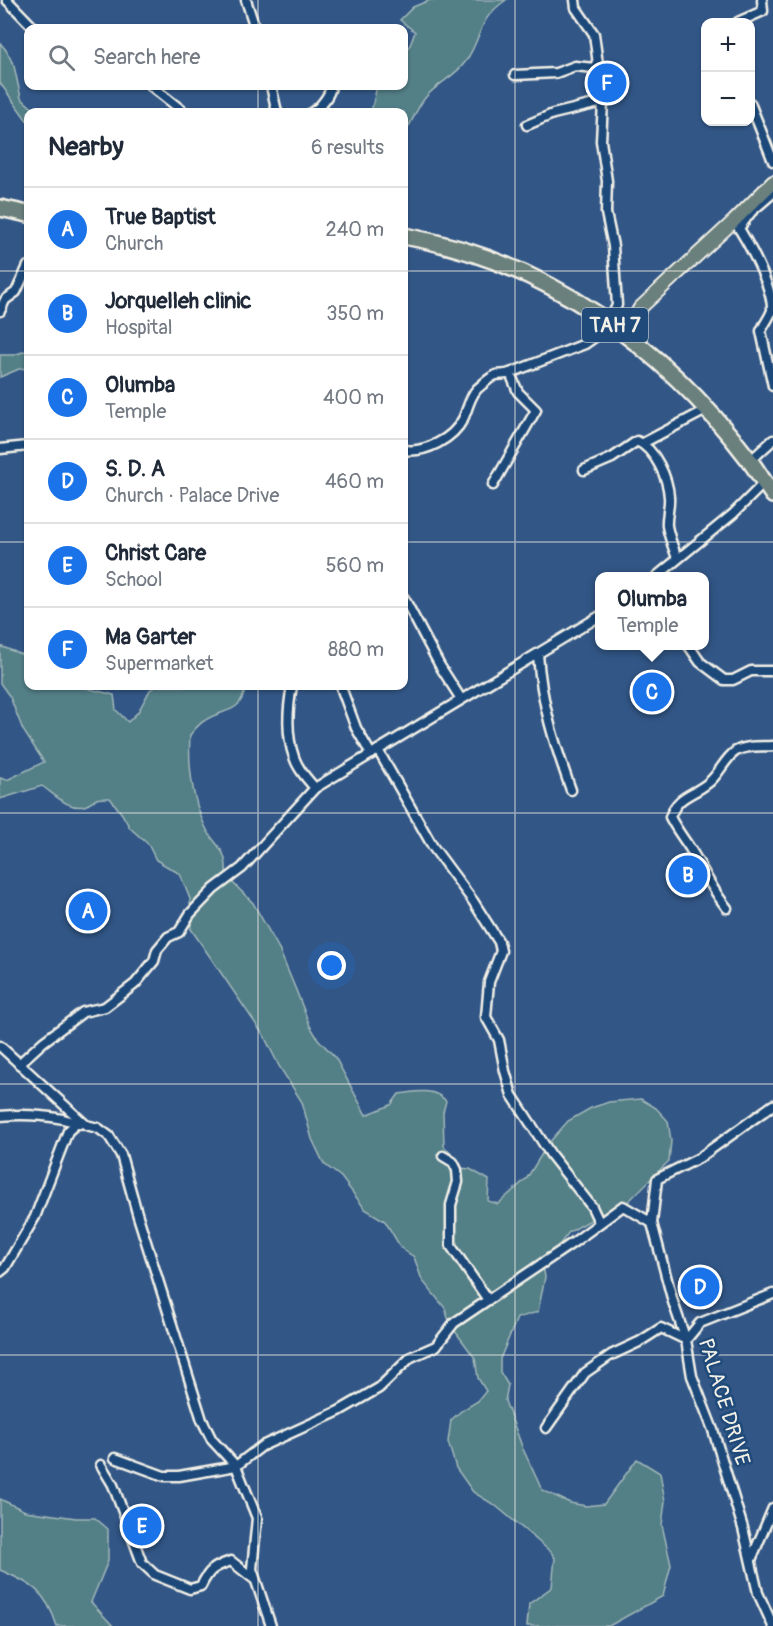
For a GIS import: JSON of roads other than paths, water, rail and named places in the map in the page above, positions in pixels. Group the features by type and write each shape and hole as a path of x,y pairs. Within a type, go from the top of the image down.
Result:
{"highway":[{"path":"0,208 24,213"},
{"name":"TAH 7","path":"408,237 439,242 511,266 562,291 610,321 661,363 706,410 750,461 769,489"}],"main road":[{"path":"626,333 640,308 736,225 773,182"}],"street":[{"path":"7,0 30,24"},
{"path":"246,0 254,24"},
{"path":"408,451 427,449 455,429 462,420 473,395 479,387 495,375 502,376 585,344 602,332 617,305 613,246 606,213 607,181 601,141 603,102 594,34 576,8 575,0"},
{"path":"747,18 763,11 762,0"},
{"path":"515,75 556,73 575,66 594,68 597,62"},
{"path":"156,90 179,108"},
{"path":"272,90 276,108"},
{"path":"318,108 331,90"},
{"path":"527,125 553,114 603,102"},
{"path":"755,116 773,161"},
{"path":"773,193 736,225 764,273 770,288 772,311 761,331 773,386"},
{"path":"0,311 5,300 16,292 24,275"},
{"path":"493,485 536,410 518,392 510,373"},
{"path":"643,443 706,410"},
{"path":"750,461 773,440"},
{"path":"584,470 612,458 637,441 643,443 651,451 664,477 669,495 667,523 671,544 677,558"},
{"path":"0,449 24,446"},
{"path":"664,572 677,558 769,489"},
{"path":"408,606 440,666 462,699"},
{"path":"20,1064 43,1042 83,1012 105,1007 135,984 154,961 156,950 162,943 179,932 190,914 213,889 242,868 315,788 595,619"},
{"path":"692,650 700,662 724,680 733,680 751,671 773,670"},
{"path":"538,654 539,681 553,743 571,790"},
{"path":"292,690 289,724 293,756 304,776 315,788"},
{"path":"342,690 356,728 375,752 434,847 499,942 501,951 489,982 486,1017 499,1040 504,1071 512,1095 551,1155 592,1207 599,1222"},
{"path":"728,908 719,898 670,817 674,806 709,783 736,751 752,747 773,746"},
{"path":"0,1046 81,1125"},
{"path":"115,1458 164,1476 179,1476 236,1467 262,1446 339,1411 378,1388 411,1356 436,1346 454,1323 623,1206 652,1223 657,1179 699,1158 773,1105"},
{"path":"0,1116 14,1115 74,1121 81,1125 98,1128 109,1136 121,1155 202,1420 212,1440 236,1467 257,1518 252,1569 272,1626"},
{"path":"0,1272 5,1268 35,1217 68,1131 81,1125"},
{"path":"443,1156 453,1162 459,1182 451,1205 451,1246 488,1300"},
{"name":"PALACE DRIVE","path":"652,1223 673,1302 686,1340 692,1377 713,1430 751,1560 758,1593 773,1626"},
{"path":"546,1428 585,1373 611,1355 639,1342 661,1328 686,1340 700,1323 773,1294"},
{"path":"100,1465 113,1485 142,1563 155,1575 190,1589 201,1586 208,1572 231,1561 255,1580"},
{"path":"751,1560 773,1508"}],"place":[{"name":"Ma Garter","path":"607,83"},
{"name":"Olumba","path":"652,692"},
{"name":"Jorquelleh clinic","path":"688,875"},
{"name":"True Baptist","path":"88,911"},
{"name":"S. D. A","path":"700,1287"},
{"name":"Christ Care","path":"142,1526"}]}
